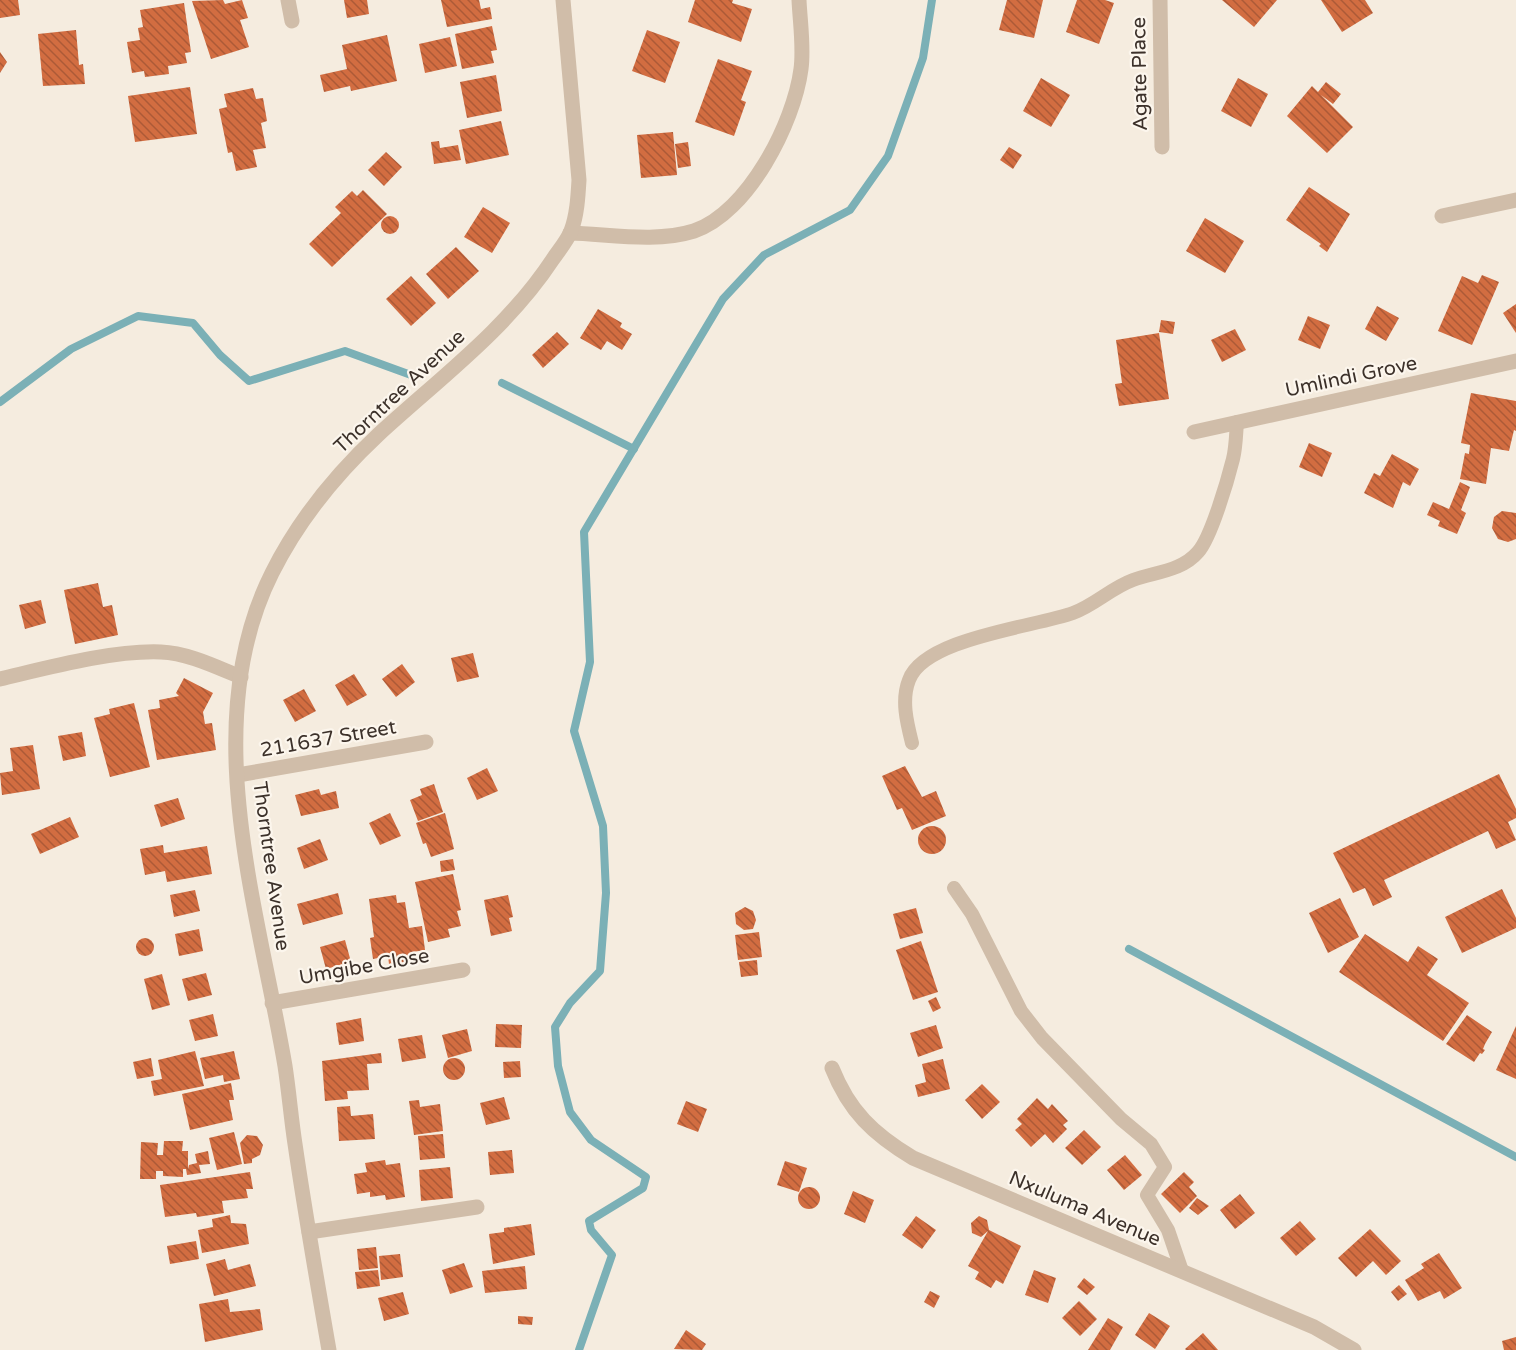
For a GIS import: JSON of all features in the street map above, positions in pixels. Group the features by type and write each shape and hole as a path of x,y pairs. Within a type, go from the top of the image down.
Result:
{"street":[{"path":"288,0 292,21"},
{"name":"Thorntree Avenue","path":"329,1350 285,1067 240,820 236,722 241,677 249,634 272,574 313,506 377,436 482,343 535,286 570,233 577,206 579,180 563,0"},
{"path":"570,233 670,236 695,230 715,220 734,206 778,145 790,112 801,68 799,0"},
{"name":"Agate Place","path":"1160,0 1161,147"},
{"path":"1442,216 1516,200"},
{"name":"Umlindi Grove","path":"1194,432 1516,361"},
{"path":"0,679 91,660 161,652 189,657 241,677"},
{"name":"211637 Street","path":"238,775 426,742"},
{"name":"Umgibe Close","path":"272,1003 463,970"},
{"name":"Nxuluma Avenue","path":"832,1068 842,1094 853,1110 895,1148 913,1158 1314,1327 1354,1350"},
{"path":"309,1232 477,1207"}],"lane":[{"path":"912,743 906,715 906,692 914,670 927,660 982,635 1074,612 1126,583 1174,569 1190,560 1200,550 1209,532 1234,458 1237,422"},
{"path":"954,888 972,914 1021,1011 1042,1038 1121,1119 1151,1144 1165,1167 1147,1195 1168,1230 1182,1271"}],"building":[{"path":"0,0 18,0 20,15 0,18"},
{"path":"223,0 225,4 242,0 248,18 240,20 249,47 211,59 192,1"},
{"path":"344,0 367,0 369,14 347,18"},
{"path":"441,0 479,0 481,9 490,7 492,19 447,27"},
{"path":"695,0 733,0 732,3 752,9 741,42 688,22"},
{"path":"1007,0 1043,0 1034,38 999,30"},
{"path":"1077,0 1105,0 1114,3 1099,44 1066,32"},
{"path":"1222,0 1277,0 1254,27"},
{"path":"1321,0 1365,0 1373,13 1342,32"},
{"path":"184,3 191,52 185,53 187,63 168,66 169,74 145,77 144,71 132,73 127,42 140,40 138,28 143,27 140,10"},
{"path":"492,26 497,50 491,51 494,63 462,69 455,34"},
{"path":"76,30 79,65 83,64 85,84 43,86 38,34"},
{"path":"647,30 680,42 665,83 632,71"},
{"path":"387,35 397,81 351,91 350,86 324,92 320,75 347,69 342,45"},
{"path":"450,37 457,66 425,73 419,44"},
{"path":"0,52 7,62 0,73"},
{"path":"718,59 752,71 741,100 746,102 734,136 695,122"},
{"path":"496,75 502,111 467,118 460,82"},
{"path":"1041,78 1070,95 1051,127 1023,111"},
{"path":"1238,78 1268,94 1251,127 1221,111"},
{"path":"1326,82 1341,94 1333,104 1321,95 1353,127 1327,153 1287,116 1312,86 1318,92"},
{"path":"190,87 197,134 135,142 128,96"},
{"path":"253,88 256,99 263,98 267,121 261,123 266,148 253,150 257,167 236,171 232,152 228,153 219,109 227,107 224,94"},
{"path":"501,121 509,155 466,164 459,130"},
{"path":"673,132 677,175 641,178 637,135"},
{"path":"439,141 440,148 458,145 461,160 434,164 431,142"},
{"path":"688,142 691,166 678,168 675,144"},
{"path":"1009,147 1022,155 1013,169 1000,160"},
{"path":"386,152 402,167 384,186 368,170"},
{"path":"1309,187 1350,214 1327,252 1319,246 1321,244 1286,220"},
{"path":"363,190 387,214 332,267 309,244 341,213 335,207 352,191 357,196"},
{"path":"483,207 510,223 492,253 464,237"},
{"path":"390,216 396,219 399,225 396,231 390,234 384,231 381,225 384,219"},
{"path":"1205,218 1244,241 1225,273 1186,251"},
{"path":"456,247 479,271 448,299 426,274"},
{"path":"1482,275 1499,282 1472,345 1438,331 1462,276 1478,283"},
{"path":"411,276 436,303 411,326 386,299"},
{"path":"1516,304 1516,333 1503,313"},
{"path":"1377,306 1399,318 1386,341 1365,329"},
{"path":"598,309 622,323 620,327 632,334 622,350 607,341 601,350 580,338"},
{"path":"1308,316 1330,325 1320,349 1298,340"},
{"path":"1161,320 1175,322 1173,334 1159,332"},
{"path":"1235,329 1246,350 1222,362 1211,340"},
{"path":"557,332 569,344 543,368 532,355"},
{"path":"1159,333 1169,399 1119,406 1115,384 1122,383 1116,340"},
{"path":"1471,393 1516,401 1516,431 1514,430 1509,451 1491,448 1486,484 1460,479 1465,453 1469,454 1470,445 1461,443"},
{"path":"1309,443 1332,453 1322,477 1299,467"},
{"path":"1392,454 1419,469 1410,486 1403,482 1393,508 1364,493 1374,473 1380,476"},
{"path":"1460,482 1470,487 1461,510 1466,513 1457,534 1438,526 1440,521 1427,515 1433,502 1449,509"},
{"path":"1502,511 1516,513 1516,539 1508,542 1498,539 1492,528 1494,517"},
{"path":"98,583 103,607 112,605 118,635 75,644 64,590"},
{"path":"41,600 46,623 25,629 19,605"},
{"path":"473,653 479,677 457,682 451,658"},
{"path":"402,664 415,682 396,697 382,679"},
{"path":"354,674 367,695 347,706 335,685"},
{"path":"184,678 213,693 203,712 205,724 212,723 216,750 157,760 148,710 160,708 159,700 179,696 176,693"},
{"path":"304,689 316,711 295,722 283,700"},
{"path":"134,703 150,767 110,777 94,718 110,714 109,709"},
{"path":"82,732 86,756 63,761 58,736"},
{"path":"33,745 40,789 2,795 0,773 13,771 10,748"},
{"path":"905,766 922,797 936,791 946,816 912,830 902,808 897,810 882,776"},
{"path":"487,768 498,791 477,800 467,778"},
{"path":"1499,774 1516,809 1516,818 1508,822 1516,840 1496,849 1488,831 1384,880 1392,897 1373,906 1365,888 1353,893 1333,853"},
{"path":"434,784 443,812 418,821 410,800 422,795 420,789"},
{"path":"319,789 321,795 336,791 339,808 301,816 295,795"},
{"path":"178,798 185,819 161,827 154,805"},
{"path":"390,813 401,836 380,845 369,823"},
{"path":"445,813 454,849 431,857 426,843 423,844 416,823"},
{"path":"70,817 79,837 40,854 31,834"},
{"path":"932,826 942,830 946,840 942,850 932,854 922,850 918,840 922,830"},
{"path":"320,839 328,860 304,869 297,848"},
{"path":"163,845 164,853 207,846 212,874 167,882 165,871 145,875 140,849"},
{"path":"453,859 455,870 441,872 440,861"},
{"path":"453,874 461,910 457,911 461,926 448,929 450,937 428,942 415,882"},
{"path":"1502,889 1516,918 1516,928 1462,953 1445,917"},
{"path":"195,890 200,911 174,917 170,895"},
{"path":"338,893 343,914 303,925 297,904"},
{"path":"396,895 397,903 405,902 409,928 422,926 425,950 412,952 414,961 389,964 388,956 373,959 370,938 374,937 369,899"},
{"path":"508,895 513,917 509,918 512,931 491,936 484,900"},
{"path":"1340,898 1359,937 1328,953 1309,913"},
{"path":"745,907 753,911 756,920 753,929 744,930 736,924 735,913"},
{"path":"916,908 923,933 900,939 893,914"},
{"path":"199,929 203,951 179,956 175,934"},
{"path":"759,932 762,957 738,960 735,935"},
{"path":"1365,934 1408,962 1418,946 1438,959 1427,975 1469,1003 1443,1041 1339,972"},
{"path":"141,938 149,938 154,943 152,954 141,956 136,951 136,943"},
{"path":"345,940 351,962 326,969 320,947"},
{"path":"921,941 938,992 913,1000 896,950"},
{"path":"757,960 758,975 741,977 739,962"},
{"path":"206,973 212,995 188,1001 182,979"},
{"path":"162,974 170,1005 152,1010 144,979"},
{"path":"936,997 941,1008 933,1012 928,1001"},
{"path":"213,1014 218,1036 195,1041 189,1020"},
{"path":"1467,1015 1492,1032 1483,1049 1485,1050 1474,1062 1446,1044"},
{"path":"361,1018 364,1041 339,1045 336,1023"},
{"path":"496,1024 522,1025 521,1048 495,1047"},
{"path":"936,1025 943,1048 918,1057 910,1033"},
{"path":"1516,1026 1516,1079 1496,1070"},
{"path":"467,1029 472,1051 448,1058 442,1035"},
{"path":"422,1035 426,1058 402,1062 398,1039"},
{"path":"195,1051 204,1086 154,1096 151,1081 162,1079 158,1060"},
{"path":"234,1051 240,1079 224,1082 223,1075 205,1079 200,1058"},
{"path":"381,1053 382,1063 367,1064 369,1090 347,1091 348,1099 325,1101 322,1061"},
{"path":"151,1058 154,1076 137,1079 133,1062"},
{"path":"454,1058 464,1065 465,1069 458,1079 454,1080 444,1073 443,1069 450,1059"},
{"path":"943,1059 950,1089 918,1097 915,1085 926,1082 922,1064"},
{"path":"520,1061 521,1077 504,1078 503,1062"},
{"path":"231,1083 234,1100 229,1100 233,1120 190,1130 182,1094"},
{"path":"982,1084 1000,1102 982,1119 965,1100"},
{"path":"504,1097 510,1119 486,1125 480,1103"},
{"path":"1037,1098 1048,1109 1052,1104 1068,1121 1063,1125 1067,1129 1053,1143 1045,1134 1031,1147 1015,1130 1022,1124 1017,1119"},
{"path":"419,1100 420,1107 440,1104 443,1131 414,1135 409,1101"},
{"path":"686,1101 707,1109 698,1132 677,1124"},
{"path":"350,1106 351,1116 373,1114 375,1139 339,1141 337,1107"},
{"path":"1084,1130 1101,1147 1082,1165 1065,1148"},
{"path":"234,1132 242,1164 217,1170 209,1138"},
{"path":"443,1134 445,1158 420,1160 418,1136"},
{"path":"247,1135 257,1136 263,1145 260,1155 252,1159 252,1163 244,1164 240,1143"},
{"path":"164,1141 183,1141 182,1151 188,1151 188,1169 189,1165 197,1163 195,1154 208,1151 210,1164 199,1165 201,1173 187,1175 186,1169 183,1169 183,1177 163,1176 163,1171 156,1171 156,1179 140,1179 141,1142 158,1143 157,1155 163,1155"},
{"path":"512,1150 514,1173 490,1175 488,1152"},
{"path":"1125,1155 1142,1175 1124,1190 1107,1170"},
{"path":"385,1160 386,1165 400,1163 405,1197 386,1200 385,1195 370,1197 370,1192 357,1194 354,1174 367,1172 365,1163"},
{"path":"785,1161 807,1168 799,1192 777,1185"},
{"path":"450,1167 453,1198 421,1201 419,1170"},
{"path":"250,1172 253,1189 246,1189 248,1198 222,1201 224,1213 197,1217 196,1213 165,1217 160,1185"},
{"path":"1184,1172 1194,1182 1189,1187 1197,1196 1180,1213 1161,1194"},
{"path":"809,1187 817,1190 820,1198 817,1206 809,1209 801,1206 798,1198 801,1190"},
{"path":"853,1191 874,1200 865,1223 844,1214"},
{"path":"1240,1194 1255,1213 1235,1229 1220,1210"},
{"path":"1197,1198 1209,1206 1198,1215 1189,1208"},
{"path":"230,1215 231,1223 246,1224 249,1244 202,1253 198,1230 213,1227 212,1219"},
{"path":"916,1216 936,1230 922,1249 902,1235"},
{"path":"979,1216 987,1220 989,1230 1021,1246 1003,1284 996,1280 991,1288 975,1279 979,1272 968,1266 988,1231 981,1237 972,1233 971,1223"},
{"path":"1300,1221 1316,1239 1296,1256 1280,1238"},
{"path":"531,1224 535,1255 493,1264 489,1234 504,1232 504,1228"},
{"path":"1370,1229 1401,1261 1386,1275 1373,1261 1356,1277 1338,1258"},
{"path":"196,1241 199,1259 170,1264 167,1246"},
{"path":"376,1247 378,1268 359,1270 357,1249"},
{"path":"1439,1253 1462,1288 1444,1299 1440,1291 1418,1301 1405,1280 1424,1268 1421,1264"},
{"path":"400,1254 403,1277 381,1280 379,1256"},
{"path":"225,1259 228,1270 250,1264 256,1286 214,1296 206,1264"},
{"path":"464,1263 473,1287 450,1294 442,1270"},
{"path":"525,1266 527,1289 485,1293 482,1271"},
{"path":"378,1270 380,1286 357,1289 355,1272"},
{"path":"1034,1270 1056,1278 1048,1303 1025,1295"},
{"path":"1084,1278 1095,1287 1087,1295 1077,1287"},
{"path":"1399,1285 1407,1294 1398,1301 1391,1292"},
{"path":"930,1291 940,1296 934,1308 924,1302"},
{"path":"403,1292 409,1314 384,1321 378,1298"},
{"path":"228,1299 230,1312 260,1309 263,1330 205,1342 199,1304"},
{"path":"1079,1301 1097,1319 1080,1336 1062,1318"},
{"path":"1149,1313 1170,1326 1155,1349 1135,1335"},
{"path":"518,1316 533,1317 532,1325 518,1324"},
{"path":"1108,1318 1123,1327 1110,1350 1088,1350"},
{"path":"686,1330 706,1344 702,1350 674,1349"},
{"path":"1203,1333 1218,1350 1185,1349"},
{"path":"1516,1337 1516,1350 1504,1350 1502,1341"}],"waterway":[{"path":"579,1350 612,1255 591,1230 589,1221 643,1188 646,1177 591,1140 570,1112 558,1066 555,1027 570,1003 600,971 606,893 603,826 574,731 590,662 584,532 723,299 764,255 850,210 888,156 923,58 932,0"},
{"path":"0,402 71,349 138,316 193,323 220,355 249,381 345,351 411,375"},
{"path":"502,383 634,449"},
{"path":"1129,949 1516,1157"}]}
